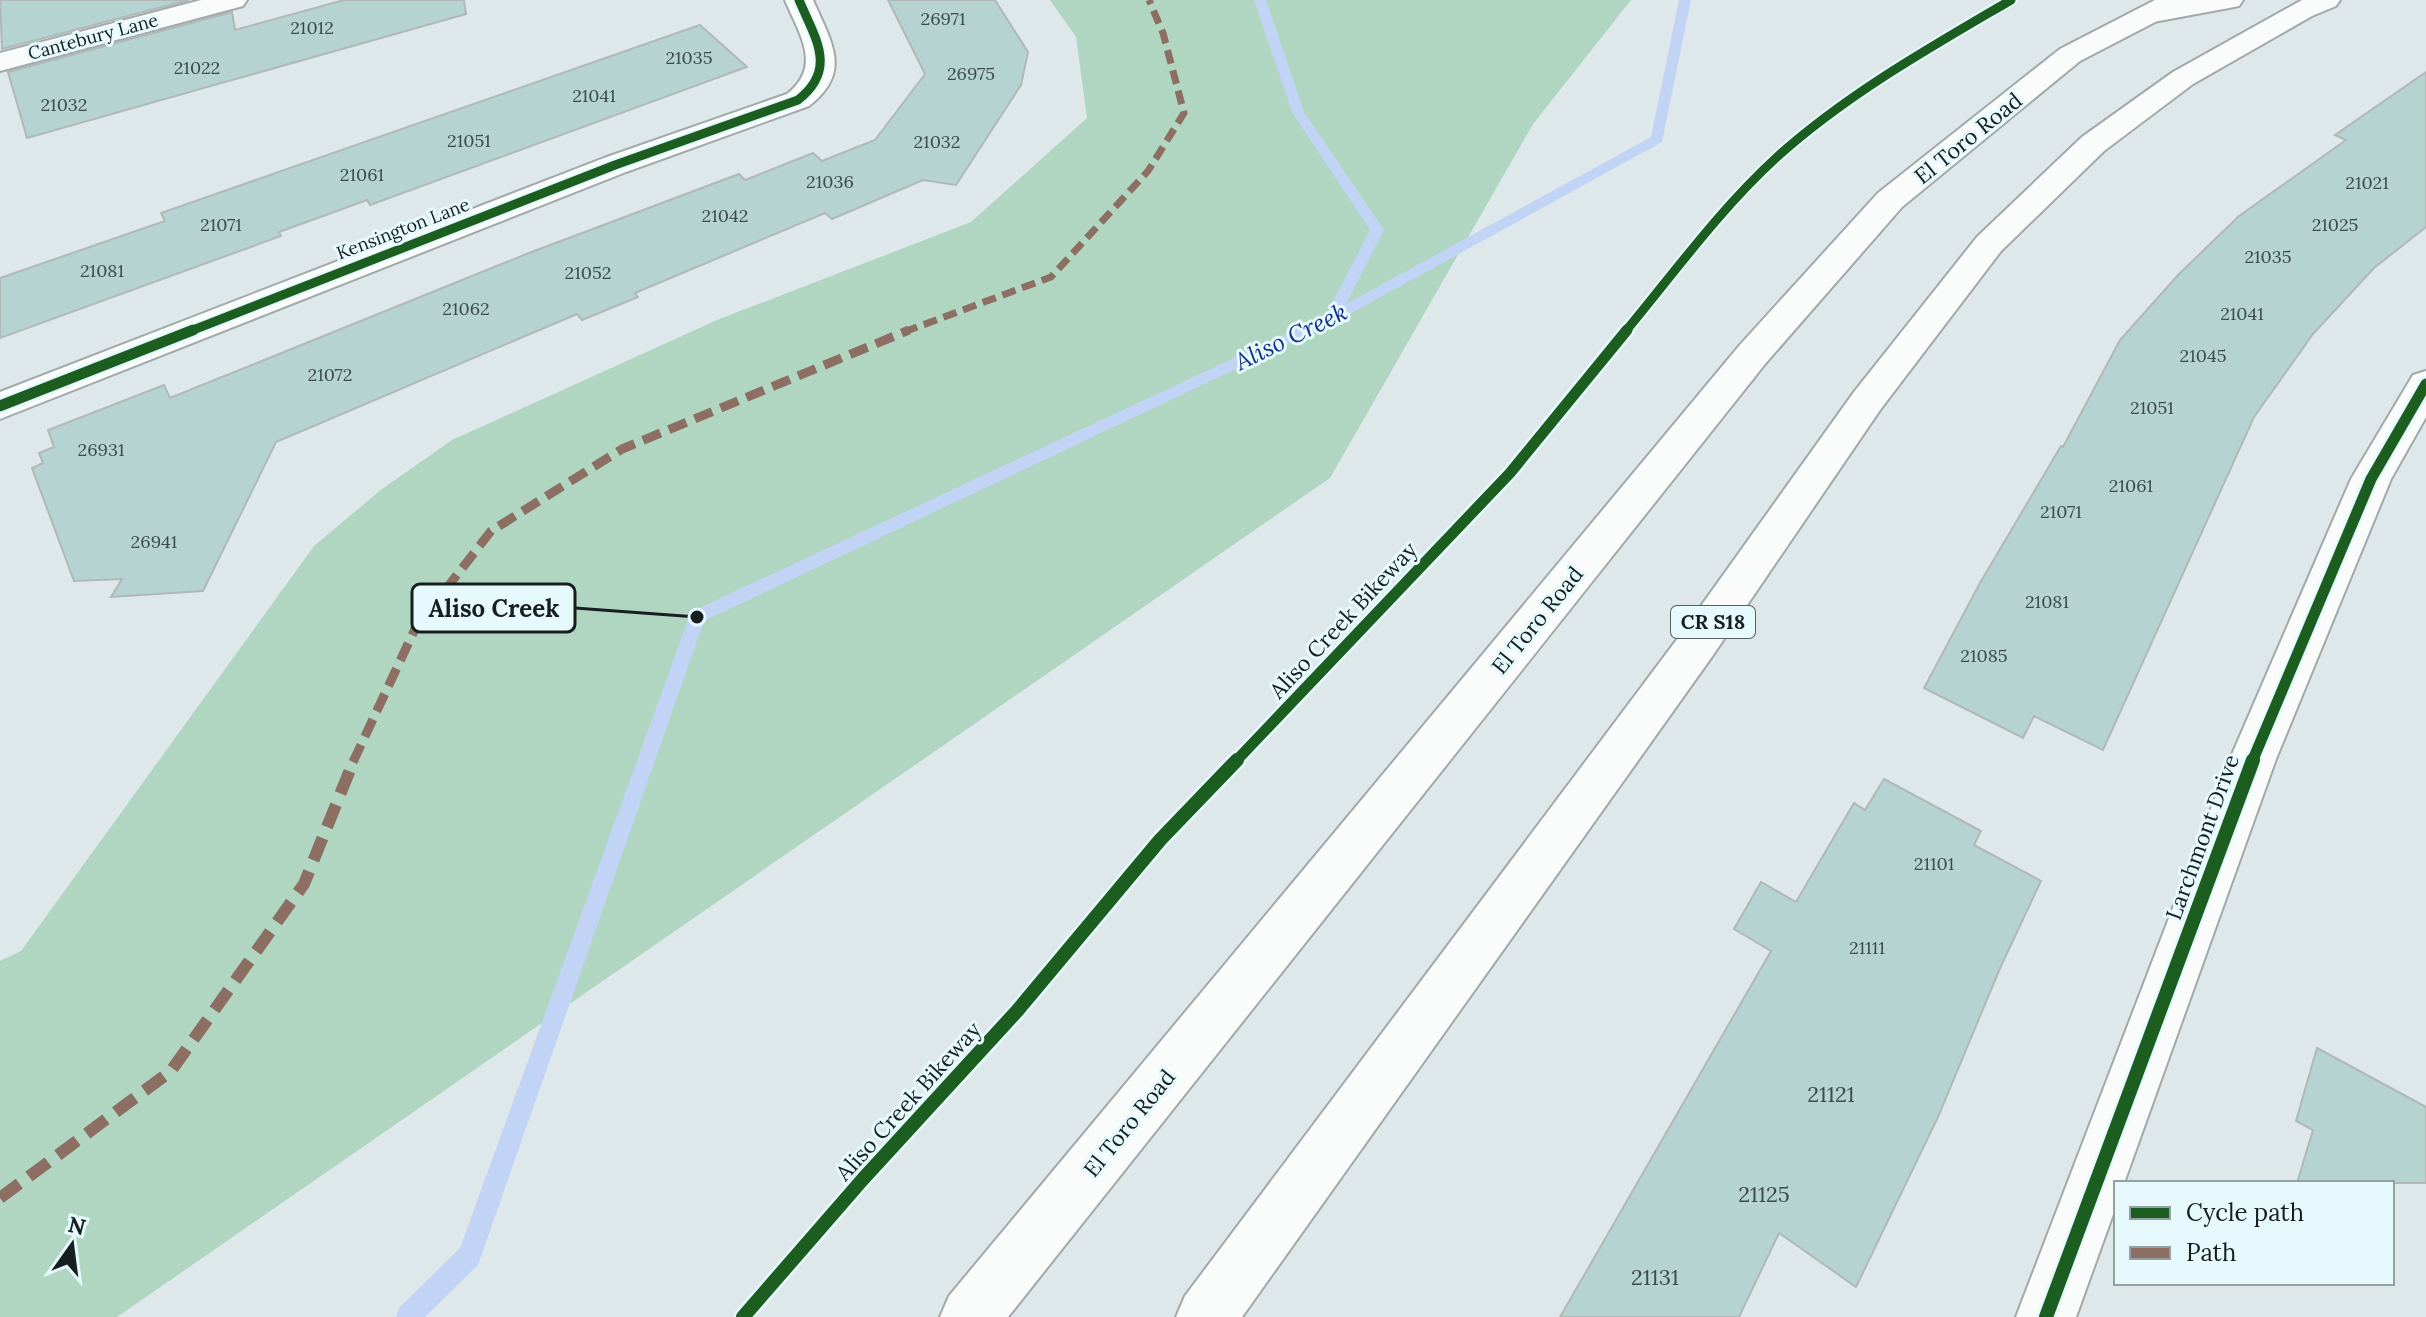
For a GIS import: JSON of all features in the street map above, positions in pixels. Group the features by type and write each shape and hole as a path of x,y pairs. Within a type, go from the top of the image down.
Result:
{"main road":[{"name":"Cantebury Lane","path":"0,62 233,0"},
{"name":"Kensington Lane","path":"0,406 615,165 798,100 817,85 823,60 799,0"},
{"name":"El Toro Road","path":"970,1317 1752,355 1890,200 2070,55 2162,7 2229,0"},
{"name":"CR S18","path":"1206,1317 1696,646 1867,401 1989,244 2093,144 2170,87 2302,10 2326,0"},
{"name":"Larchmont Drive","path":"2046,1317 2253,759 2371,479 2426,384"}],"green space":[{"path":"1050,0 1631,0 1533,124 1330,478 117,1317 0,1317 0,961 21,951 314,546 382,489 452,440 717,320 971,222 1087,118 1076,37"}],"building":[{"path":"0,0 189,0 2,49"},
{"path":"344,0 464,0 466,14 27,138 8,72 232,12 235,30"},
{"path":"888,0 995,0 1028,52 1021,85 956,185 923,180 832,219 825,213 635,293 638,297 582,320 577,314 276,442 203,591 111,597 122,579 74,581 32,468 43,463 39,453 54,447 48,430 164,385 170,398 529,253 739,174 745,180 813,153 822,161 875,140 925,74"},
{"path":"700,25 747,67 370,205 367,200 279,232 281,236 0,338 0,278 165,221 161,213"},
{"path":"2426,72 2426,227 2374,268 2313,334 2254,417 2103,750 2034,716 2023,738 1924,688 1980,583 2063,447 2120,340 2178,275 2239,216 2346,140 2335,135"},
{"path":"1884,779 1981,831 1974,845 2041,881 2001,966 1938,1117 1856,1287 1779,1233 1739,1317 1560,1317 1771,951 1734,929 1761,882 1796,902 1854,803 1865,810"},
{"path":"2317,1048 2426,1107 2426,1183 2298,1181 2313,1130 2296,1121"}],"waterway":[{"path":"1260,0 1298,112 1377,230 1332,318"},
{"name":"Aliso Creek","path":"1332,318 1657,139 1685,0"},
{"name":"Aliso Creek","path":"408,1317 469,1256 697,617 1332,318"}],"marked path":[{"path":"0,1198 171,1071 304,884 366,729 415,629 491,531 622,449 939,318 1051,277 1148,171 1184,113 1163,33 1149,0"}],"cycle path":[{"path":"0,406 615,165 798,100 811,90 819,78 821,66 816,41 799,0"},
{"name":"Aliso Creek Bikeway","path":"743,1317 863,1179 1017,1011 1160,840 1510,473 1722,214 1777,157 1835,110 1928,49 2011,0"},
{"path":"2046,1317 2253,759 2371,479 2426,384"}],"place":[{"name":"Aliso Creek","path":"697,617"}]}
